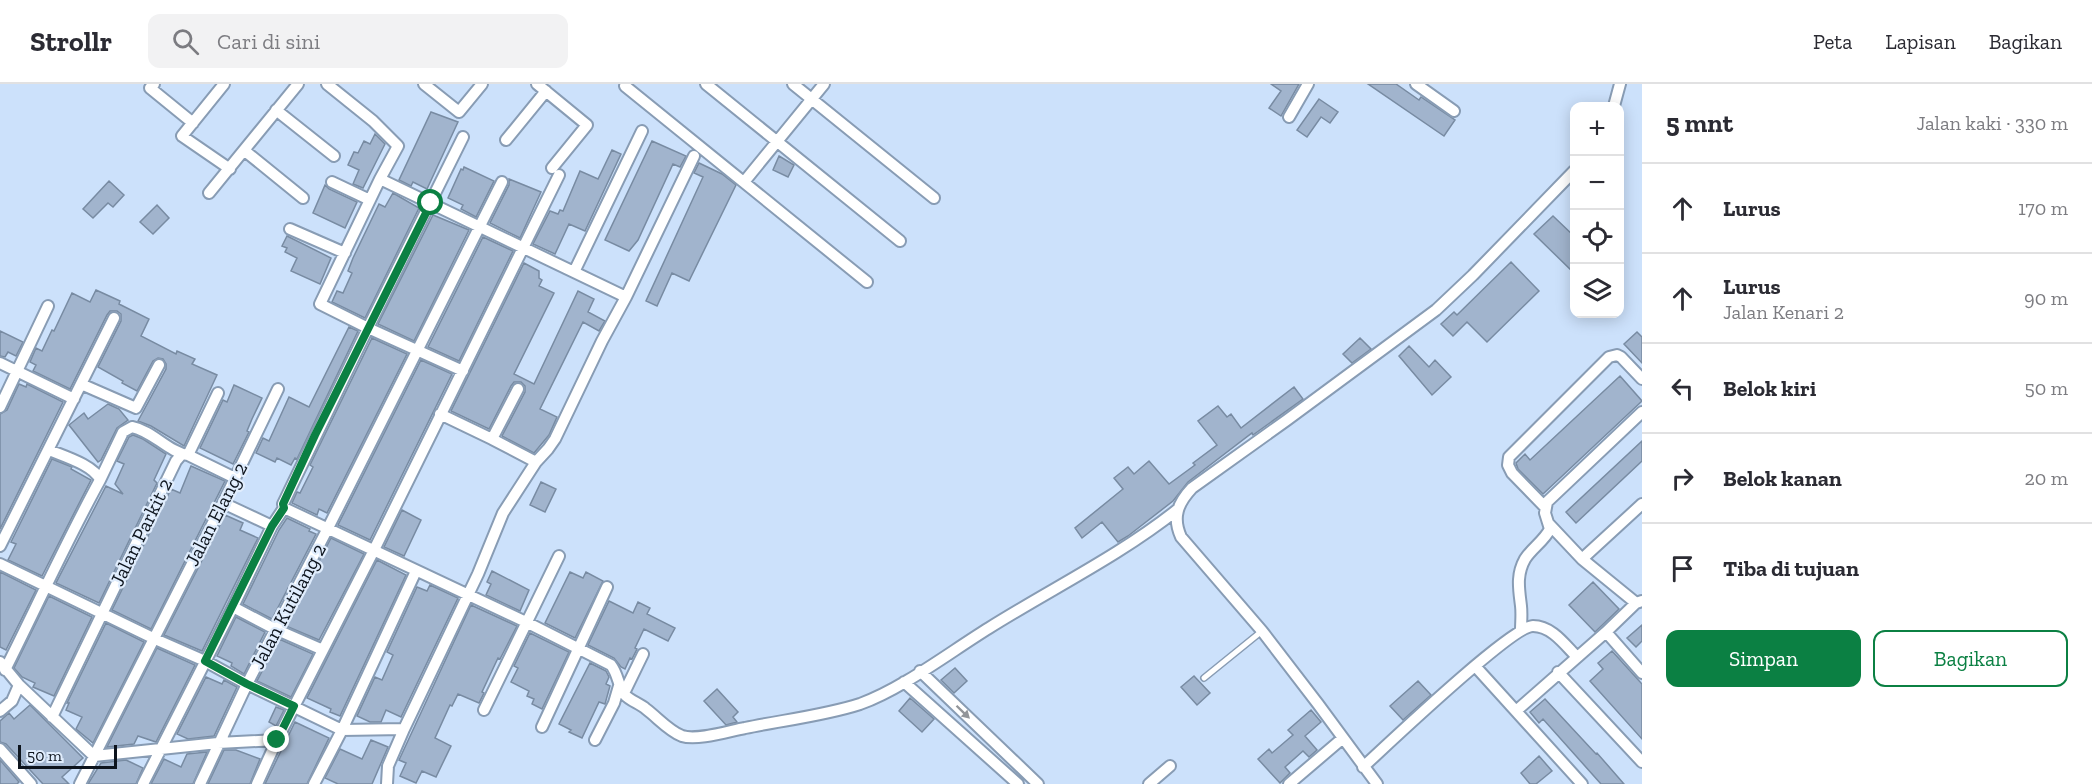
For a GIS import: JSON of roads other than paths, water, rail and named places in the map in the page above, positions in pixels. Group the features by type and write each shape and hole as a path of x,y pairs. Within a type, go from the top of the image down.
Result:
{"street":[{"path":"154,84 150,88 193,123"},
{"path":"224,84 182,136 230,170"},
{"path":"209,193 298,84"},
{"path":"327,84 373,121 398,146 320,304 463,371"},
{"path":"424,84 459,112 482,84"},
{"path":"257,784 523,248 555,172 587,125 537,84"},
{"path":"706,84 900,241"},
{"path":"793,84 934,198"},
{"path":"744,182 824,84"},
{"path":"1289,117 1308,84"},
{"path":"1416,84 1454,111"},
{"path":"1615,102 1620,84"},
{"path":"626,86 867,282"},
{"path":"506,140 546,92"},
{"path":"276,110 334,156"},
{"path":"574,272 642,131"},
{"path":"143,784 272,526 284,508 283,504 315,435 463,137"},
{"path":"244,151 303,198"},
{"path":"387,784 388,766 468,596 503,513 536,462 555,439 693,156"},
{"path":"1377,784 1262,631 1181,537 1177,528 1179,503 1192,488 1436,310 1570,176"},
{"path":"380,179 626,297"},
{"path":"332,182 370,200"},
{"name":"Jalan Kutilang 2","path":"200,784 247,684 419,350 502,182"},
{"path":"290,229 345,253"},
{"path":"0,407 48,306"},
{"path":"0,546 114,318"},
{"path":"1545,507 1512,473 1508,465 1509,457 1609,357 1613,355 1621,357 1642,379"},
{"path":"0,363 74,399"},
{"path":"81,384 136,408 159,365"},
{"name":"Jalan Elang 2","path":"80,784 155,639 278,389"},
{"path":"492,439 518,389"},
{"name":"Jalan Parkit 2","path":"52,717 176,461 185,455 218,393"},
{"path":"1521,630 1522,609 1518,586 1520,572 1526,557 1547,535 1549,524 1546,502 1642,412"},
{"path":"440,414 536,462"},
{"path":"235,478 185,455 136,427 129,427 123,432 71,533 47,587 2,667 94,756 219,743 277,740"},
{"path":"49,450 90,468 100,480"},
{"path":"223,503 272,526"},
{"path":"1582,559 1642,504"},
{"path":"284,508 526,622 611,665 615,670 621,690 629,699 675,732 692,738 841,709 872,699 904,682 1014,612 1153,529 1177,510"},
{"path":"1516,711 1639,602 1582,559 1549,524"},
{"path":"484,710 559,556"},
{"path":"0,564 205,661 342,730 404,729"},
{"path":"314,784 342,730 416,571"},
{"path":"542,727 608,587"},
{"path":"233,607 323,650"},
{"path":"1363,766 1475,666 1521,630 1530,626 1539,627 1556,635 1577,657"},
{"path":"1606,632 1642,673"},
{"path":"595,740 621,690 644,654"},
{"path":"1475,666 1582,784"},
{"path":"920,671 1038,784"},
{"path":"1558,672 1642,762"},
{"path":"904,682 1017,783 1028,774"},
{"path":"0,711 12,701 19,685"},
{"path":"1289,784 1343,738"},
{"path":"0,749 32,784"},
{"path":"1149,784 1170,766"}],"lane":[{"path":"1204,678 1262,631"}]}
